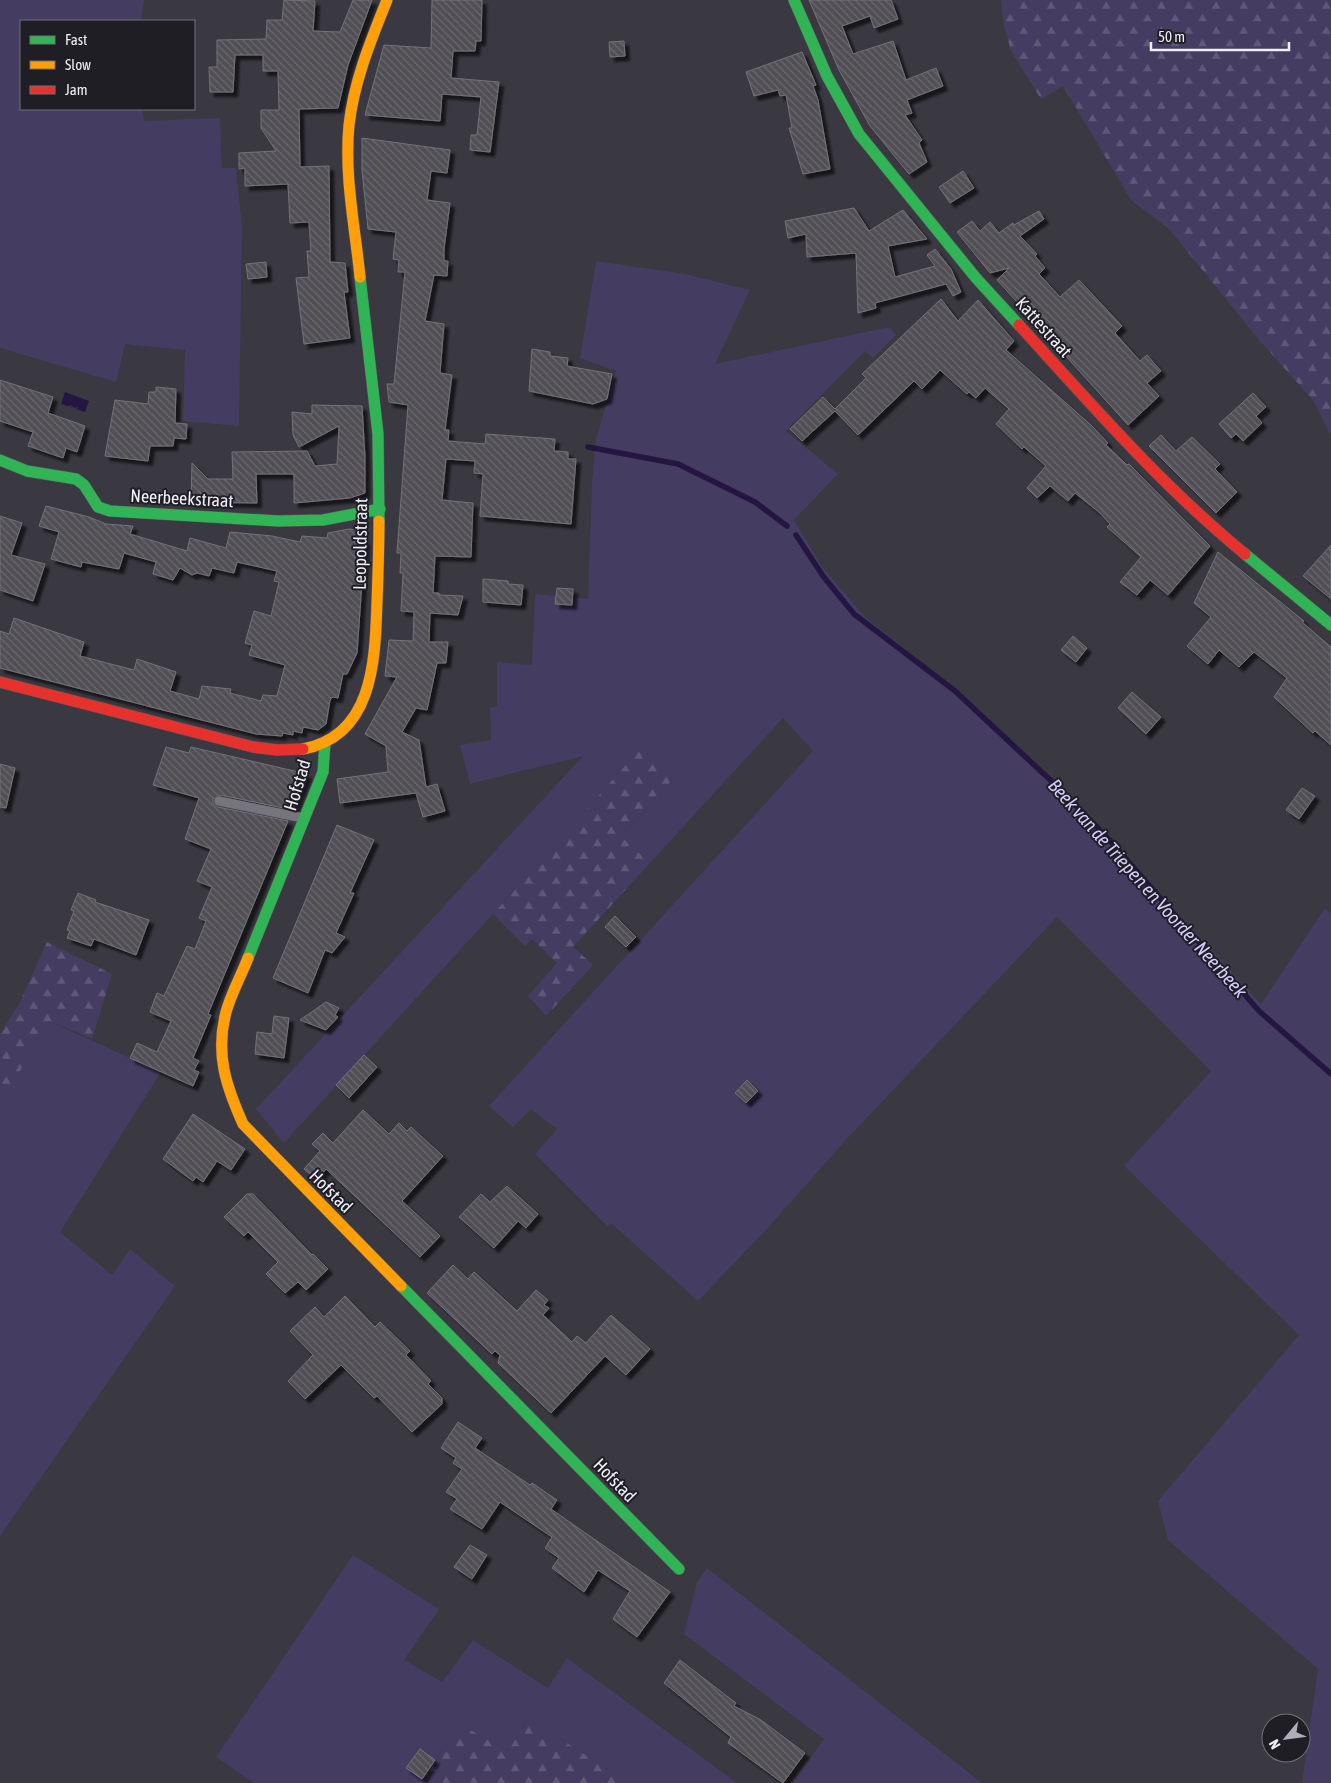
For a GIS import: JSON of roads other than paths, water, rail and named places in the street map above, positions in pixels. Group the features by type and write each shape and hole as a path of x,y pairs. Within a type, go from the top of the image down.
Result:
{"street":[{"name":"Leopoldstraat","path":"0,682 253,747 279,751 309,749 325,743 343,730 357,712 369,689 375,655 380,509 376,415 349,186 348,142 358,80 387,0"},
{"name":"Kattestraat","path":"794,0 827,76 859,134 976,278 1120,436 1209,525 1331,625"},
{"name":"Neerbeekstraat","path":"0,460 27,471 76,479 84,485 98,507 110,511 278,521 324,520 380,509"},
{"name":"Hofstad","path":"325,743 323,772 226,1012 222,1046 222,1067 231,1097 243,1124 304,1189 386,1270 678,1569"}],"lane":[{"path":"219,801 306,818"}],"water":[{"path":"65,392 89,401 85,412 61,404"}],"waterway":[{"name":"Beek van de Triepen en Voorder Neerbeek","path":"588,447 678,464 755,502 787,526"},
{"name":"Beek van de Triepen en Voorder Neerbeek","path":"796,535 823,576 854,614 955,691 1062,791 1114,845 1259,1011 1331,1074"}]}
